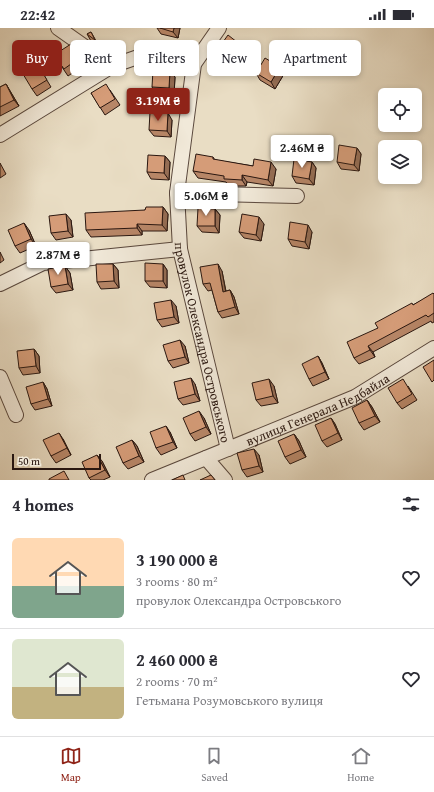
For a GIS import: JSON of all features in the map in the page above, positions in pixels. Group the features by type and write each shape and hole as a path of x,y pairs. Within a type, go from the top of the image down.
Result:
{"street":[{"path":"58,28 75,40"},
{"name":"провулок Олександра Островського","path":"199,57 219,28"},
{"path":"0,135 96,76"},
{"name":"провулок Олександра Островського","path":"192,76 177,193 180,249 228,449"},
{"path":"177,193 297,196"},
{"path":"0,284 43,263 180,249"},
{"name":"вулиця Генерала Недбайла","path":"152,480 355,397 434,348"},
{"path":"0,377 16,415"},
{"name":"провулок Олександра Островського","path":"206,458 225,480"}],"building":[{"path":"160,28 174,28 173,32"},
{"path":"91,32 95,40 87,34"},
{"path":"228,35 234,40 224,40"},
{"path":"70,45 70,65 64,69 62,66 62,50"},
{"path":"265,58 269,60 269,76 275,76 271,82 261,76 261,65"},
{"path":"24,76 45,76 47,80 32,89"},
{"path":"153,76 170,76 169,88 152,87"},
{"path":"6,84 14,100 0,107 0,87"},
{"path":"106,84 115,99 100,108 91,93"},
{"path":"150,112 168,113 167,131 149,130"},
{"path":"339,145 357,148 354,165 337,162"},
{"path":"196,154 213,157 213,159 253,166 254,159 271,162 268,180 242,175 242,180 224,179 224,176 193,171"},
{"path":"148,155 165,156 164,173 147,172"},
{"path":"294,159 312,162 309,179 292,176"},
{"path":"146,207 163,207 162,225 137,224 137,228 86,230 85,213 145,210"},
{"path":"198,208 215,209 215,226 197,226"},
{"path":"66,214 68,231 51,233 49,216"},
{"path":"242,214 259,217 256,235 239,232"},
{"path":"290,222 308,225 305,242 288,239"},
{"path":"24,223 31,239 15,246 8,230"},
{"path":"145,263 163,264 163,281 145,281"},
{"path":"96,264 113,264 114,281 97,282"},
{"path":"218,264 223,292 230,290 235,307 218,312 210,283 203,284 200,267"},
{"path":"65,266 68,284 51,287 48,269"},
{"path":"433,293 434,313 428,317 426,315 368,346 370,350 354,358 347,342 378,328 375,323 412,303 413,305"},
{"path":"171,300 174,317 157,320 154,303"},
{"path":"180,340 185,357 168,361 163,345"},
{"path":"34,349 36,366 19,368 17,351"},
{"path":"318,356 325,372 309,379 302,364"},
{"path":"434,360 434,380 432,382 423,367"},
{"path":"191,378 195,394 178,399 174,382"},
{"path":"269,379 273,396 256,400 252,383"},
{"path":"403,379 412,394 397,403 388,388"},
{"path":"43,382 48,399 31,404 26,387"},
{"path":"367,400 375,416 359,423 352,408"},
{"path":"199,411 206,427 190,434 183,418"},
{"path":"331,418 338,433 322,441 315,425"},
{"path":"166,426 173,442 156,448 150,432"},
{"path":"59,433 67,448 51,456 43,440"},
{"path":"294,434 301,450 285,457 278,441"},
{"path":"132,440 139,456 123,463 116,447"},
{"path":"254,449 259,466 242,470 237,453"},
{"path":"97,455 105,470 89,478 82,462"},
{"path":"64,471 69,480 49,480 49,479"},
{"path":"183,475 185,480 172,480"},
{"path":"211,475 215,480 200,480"}]}
